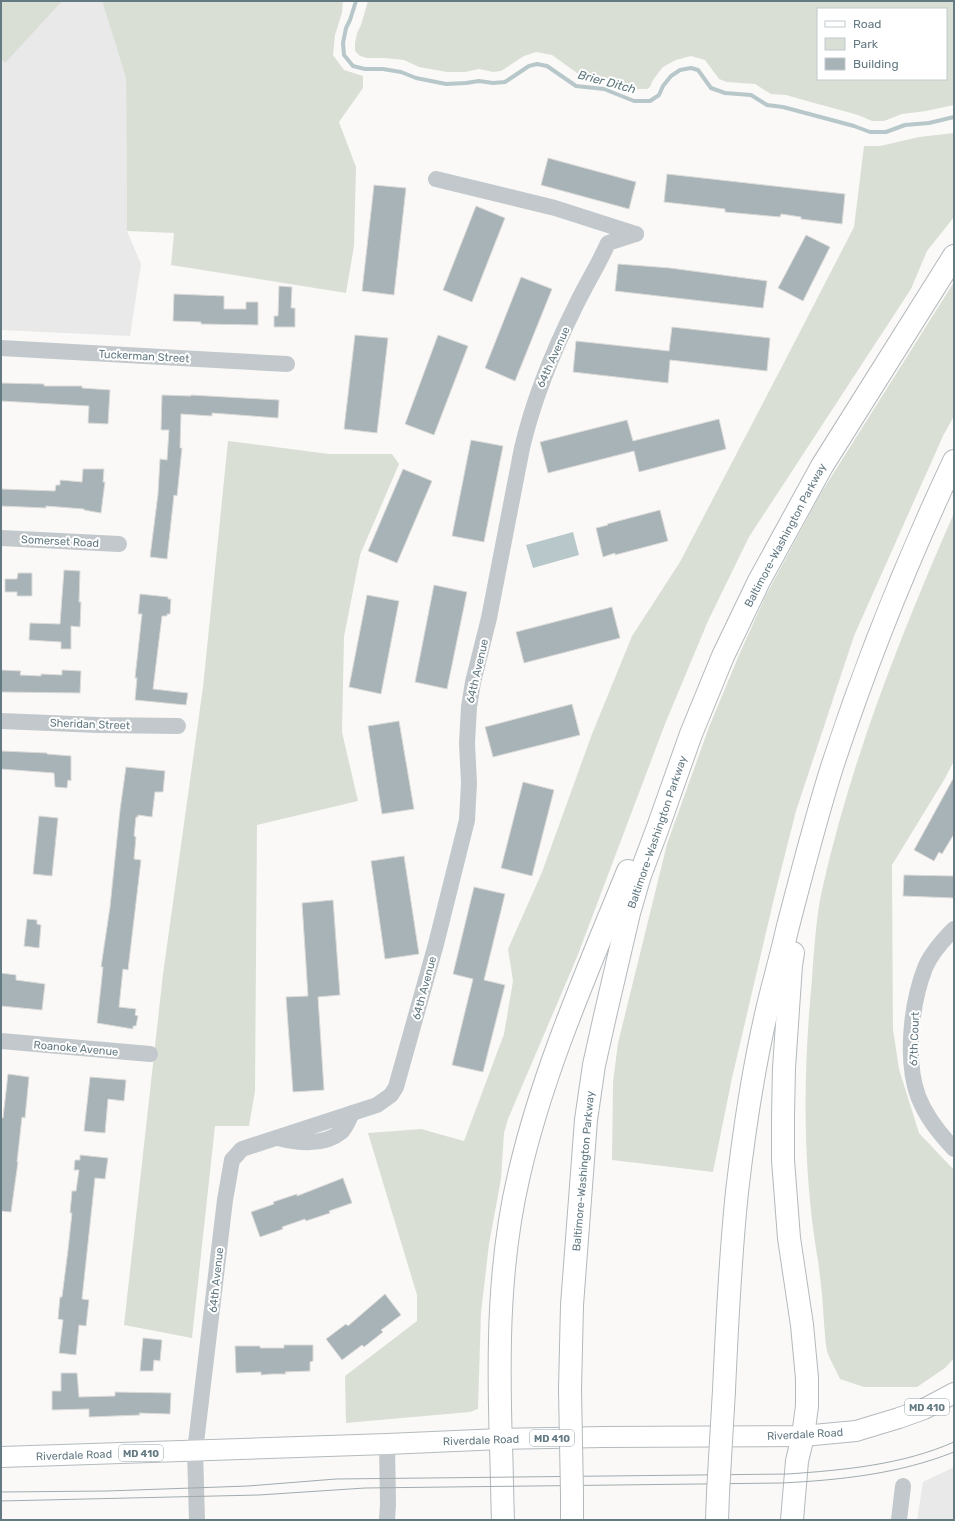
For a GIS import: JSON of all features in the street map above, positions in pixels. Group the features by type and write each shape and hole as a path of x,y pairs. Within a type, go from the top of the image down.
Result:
{"highway":[{"name":"Baltimore-Washington Parkway","path":"572,1520 570,1390 571,1333 576,1244 586,1120 594,1065 627,920 640,874 691,734 723,656 759,581 822,466 954,256"},
{"path":"717,1520 727,1304 733,1237 751,1098 767,1012 815,824 857,694 890,606 929,514 954,461"},
{"path":"503,1520 500,1321 502,1279 518,1176 532,1122 562,1037 634,855 691,734"},
{"path":"792,1520 797,1461 803,1436 807,1406 807,1378 802,1325 789,1238 783,1160 784,1068 791,966 815,824"}],"main road":[{"name":"Riverdale Road","path":"1,1457 501,1439 803,1436 856,1431 874,1426 924,1409 954,1393"}],"street":[{"name":"64th Avenue","path":"197,1520 195,1451 225,1200 232,1160 242,1149 276,1137 294,1142 324,1141 342,1132 352,1113 377,1105 391,1095 396,1088 436,944 467,820 469,783 467,743 470,701 489,618 528,421 538,391 577,303 608,243 636,234 554,208 436,179"},
{"name":"Tuckerman Street","path":"1,348 288,364"},
{"name":"Somerset Road","path":"1,538 119,544"},
{"name":"Sheridan Street","path":"1,721 98,725 178,726"},
{"name":"67th Court","path":"954,928 934,951 926,967 916,995 911,1059 913,1079 918,1097 926,1114 936,1129 954,1149"},
{"name":"Roanoke Avenue","path":"1,1040 150,1054"},
{"path":"387,1444 387,1520"},
{"path":"899,1520 903,1486"}],"shaded area":[{"path":"1,1 102,1 126,78 127,231 141,264 130,336 1,330"},
{"path":"573,532 579,555 533,568 526,545"},
{"path":"954,1467 954,1520 917,1520 923,1482"}],"green space":[{"path":"1,1 62,1 5,63 1,59"},
{"path":"102,1 343,1 342,13 335,35 333,55 344,70 363,76 363,88 339,122 356,167 354,246 346,293 171,265 174,233 127,231 126,78"},
{"path":"368,1 954,1 954,105 902,114 884,121 872,121 858,115 786,95 771,94 755,84 727,82 719,79 705,60 691,56 676,60 663,67 653,80 650,87 647,89 637,89 607,78 581,76 552,55 536,52 524,56 501,71 493,72 479,69 465,72 447,72 419,67 404,60 367,58 360,56 355,51 357,33"},
{"path":"954,133 954,217 927,251 911,289 749,537 708,621 665,724 577,957 508,1119 504,1133 501,1179 489,1244 481,1313 478,1409 470,1412 346,1423 345,1376 417,1321 417,1295 368,1133 421,1129 464,1141 504,1034 513,981 508,949 542,872 592,734 632,636 680,562 854,227 864,146 880,146 919,137"},
{"path":"954,282 954,416 943,436 854,636 796,811 732,1078 713,1172 612,1160 613,1082 618,1043 667,844 709,727 765,597 821,493"},
{"path":"228,441 329,454 392,454 399,464 360,555 344,637 342,732 358,801 257,825 255,1091 249,1126 215,1126 192,1338 124,1325 163,974 203,687"},
{"path":"954,513 954,761 892,865 893,1029 899,1069 919,1133 954,1170 954,1358 945,1368 917,1387 864,1387 840,1379 827,1351 820,1277 809,1190 806,1120 807,1050 818,911 847,793 879,698 915,605"}],"building":[{"path":"548,158 636,182 629,209 541,185"},
{"path":"667,174 845,194 842,224 801,219 801,217 781,214 780,217 725,212 725,209 664,202"},
{"path":"374,185 406,188 394,295 362,291"},
{"path":"476,206 505,218 472,302 443,290"},
{"path":"806,235 830,247 803,301 778,288"},
{"path":"618,264 670,268 767,281 763,308 615,291"},
{"path":"521,277 552,289 515,381 485,368"},
{"path":"279,286 292,287 291,308 295,308 295,327 274,327 274,316 278,316"},
{"path":"174,294 224,296 224,309 246,309 246,302 258,302 258,325 201,324 201,322 173,321"},
{"path":"672,327 770,338 767,371 670,360 668,383 573,372 576,341 669,351"},
{"path":"355,335 388,338 377,433 344,429"},
{"path":"438,335 468,346 434,435 405,424"},
{"path":"1,383 44,384 44,386 82,386 82,388 110,390 108,424 88,423 89,406 1,401"},
{"path":"162,395 191,395 279,400 278,418 212,413 212,416 181,414 180,448 182,448 177,496 174,495 167,559 150,557 158,494 160,459 167,460 169,430 161,430"},
{"path":"719,419 726,449 639,472 634,451 548,473 540,442 627,420 633,441"},
{"path":"471,440 503,446 484,542 452,536"},
{"path":"83,469 104,469 103,482 105,482 101,513 84,509 46,506 46,508 1,506 1,489 55,491 56,485 60,485 60,480 82,482"},
{"path":"403,469 432,481 397,563 368,551"},
{"path":"660,510 668,541 603,557 596,528"},
{"path":"64,570 80,571 80,627 71,626 71,649 61,649 61,642 29,640 30,623 60,624"},
{"path":"18,573 32,573 32,596 17,596 17,592 5,592 5,579 17,579"},
{"path":"434,585 467,592 447,689 415,682"},
{"path":"140,594 168,597 168,599 171,599 170,614 167,614 167,616 162,616 153,689 188,693 186,705 135,700 137,678 135,678 142,614 138,614"},
{"path":"367,595 399,601 381,694 349,687"},
{"path":"612,607 620,638 524,663 516,632"},
{"path":"1,670 21,671 20,675 41,676 41,674 62,675 62,670 81,671 80,693 1,692"},
{"path":"572,704 580,735 493,757 485,727"},
{"path":"399,721 414,809 382,814 368,726"},
{"path":"1,751 47,753 71,756 71,781 68,780 67,788 55,787 54,773 1,769"},
{"path":"126,767 165,771 163,792 155,792 152,817 138,815 138,817 136,817 134,859 141,860 128,970 123,969 119,1007 136,1009 135,1015 138,1016 136,1026 133,1026 133,1029 97,1023 103,967 101,967 110,907"},
{"path":"954,777 954,834 942,854 939,852 934,861 914,850"},
{"path":"523,782 554,790 532,876 501,868"},
{"path":"39,816 58,818 52,876 33,874"},
{"path":"404,856 419,954 385,959 371,861"},
{"path":"904,875 954,876 954,898 903,896"},
{"path":"474,887 505,894 484,980 505,985 483,1072 452,1065 473,979 453,974"},
{"path":"333,900 340,995 318,997 324,1090 293,1092 286,997 308,996 302,903"},
{"path":"27,919 37,920 37,924 41,925 39,948 24,946"},
{"path":"1,973 16,975 16,980 45,984 42,1010 1,1006"},
{"path":"8,1074 29,1077 25,1118 22,1117 18,1162 11,1212 1,1211 1,1118 3,1118"},
{"path":"90,1077 126,1080 124,1101 108,1099 105,1133 84,1131"},
{"path":"80,1155 108,1158 105,1179 95,1178 82,1299 89,1300 86,1326 79,1325 76,1355 59,1353 63,1320 58,1319 68,1250 72,1213 70,1213 72,1191 76,1191 79,1170 74,1170 75,1160 80,1160"},
{"path":"343,1178 352,1203 329,1211 330,1213 306,1221 305,1219 282,1227 283,1229 260,1237 251,1212 274,1204 273,1202 297,1194 297,1196"},
{"path":"385,1294 401,1315 381,1330 383,1332 364,1347 362,1345 342,1360 326,1339 346,1324 348,1326"},
{"path":"143,1338 162,1340 160,1361 154,1360 153,1371 140,1371"},
{"path":"284,1345 313,1345 313,1361 310,1362 310,1371 261,1375 261,1372 236,1373 235,1346 284,1348"},
{"path":"61,1373 77,1373 79,1397 115,1396 115,1392 171,1393 170,1414 139,1413 140,1415 89,1417 89,1409 52,1410 52,1391 61,1391"}],"waterway":[{"name":"Brier Ditch","path":"356,1 346,28 343,43 344,55 353,66 365,69 383,69 401,72 416,78 446,84 479,81 493,83 505,82 529,66 537,64 547,66 576,86 604,89 634,101 650,101 659,95 663,86 671,76 680,70 691,68 698,70 711,88 725,93 751,95 767,105 783,107 854,126 870,132 886,132 905,125 929,123 954,117"}],"tram line":[{"path":"1,1492 107,1491 248,1486 336,1479 788,1474 830,1471 893,1461 934,1450 954,1442"},
{"path":"1,1501 259,1495 365,1488 782,1483 869,1475 912,1466 954,1452"}]}
